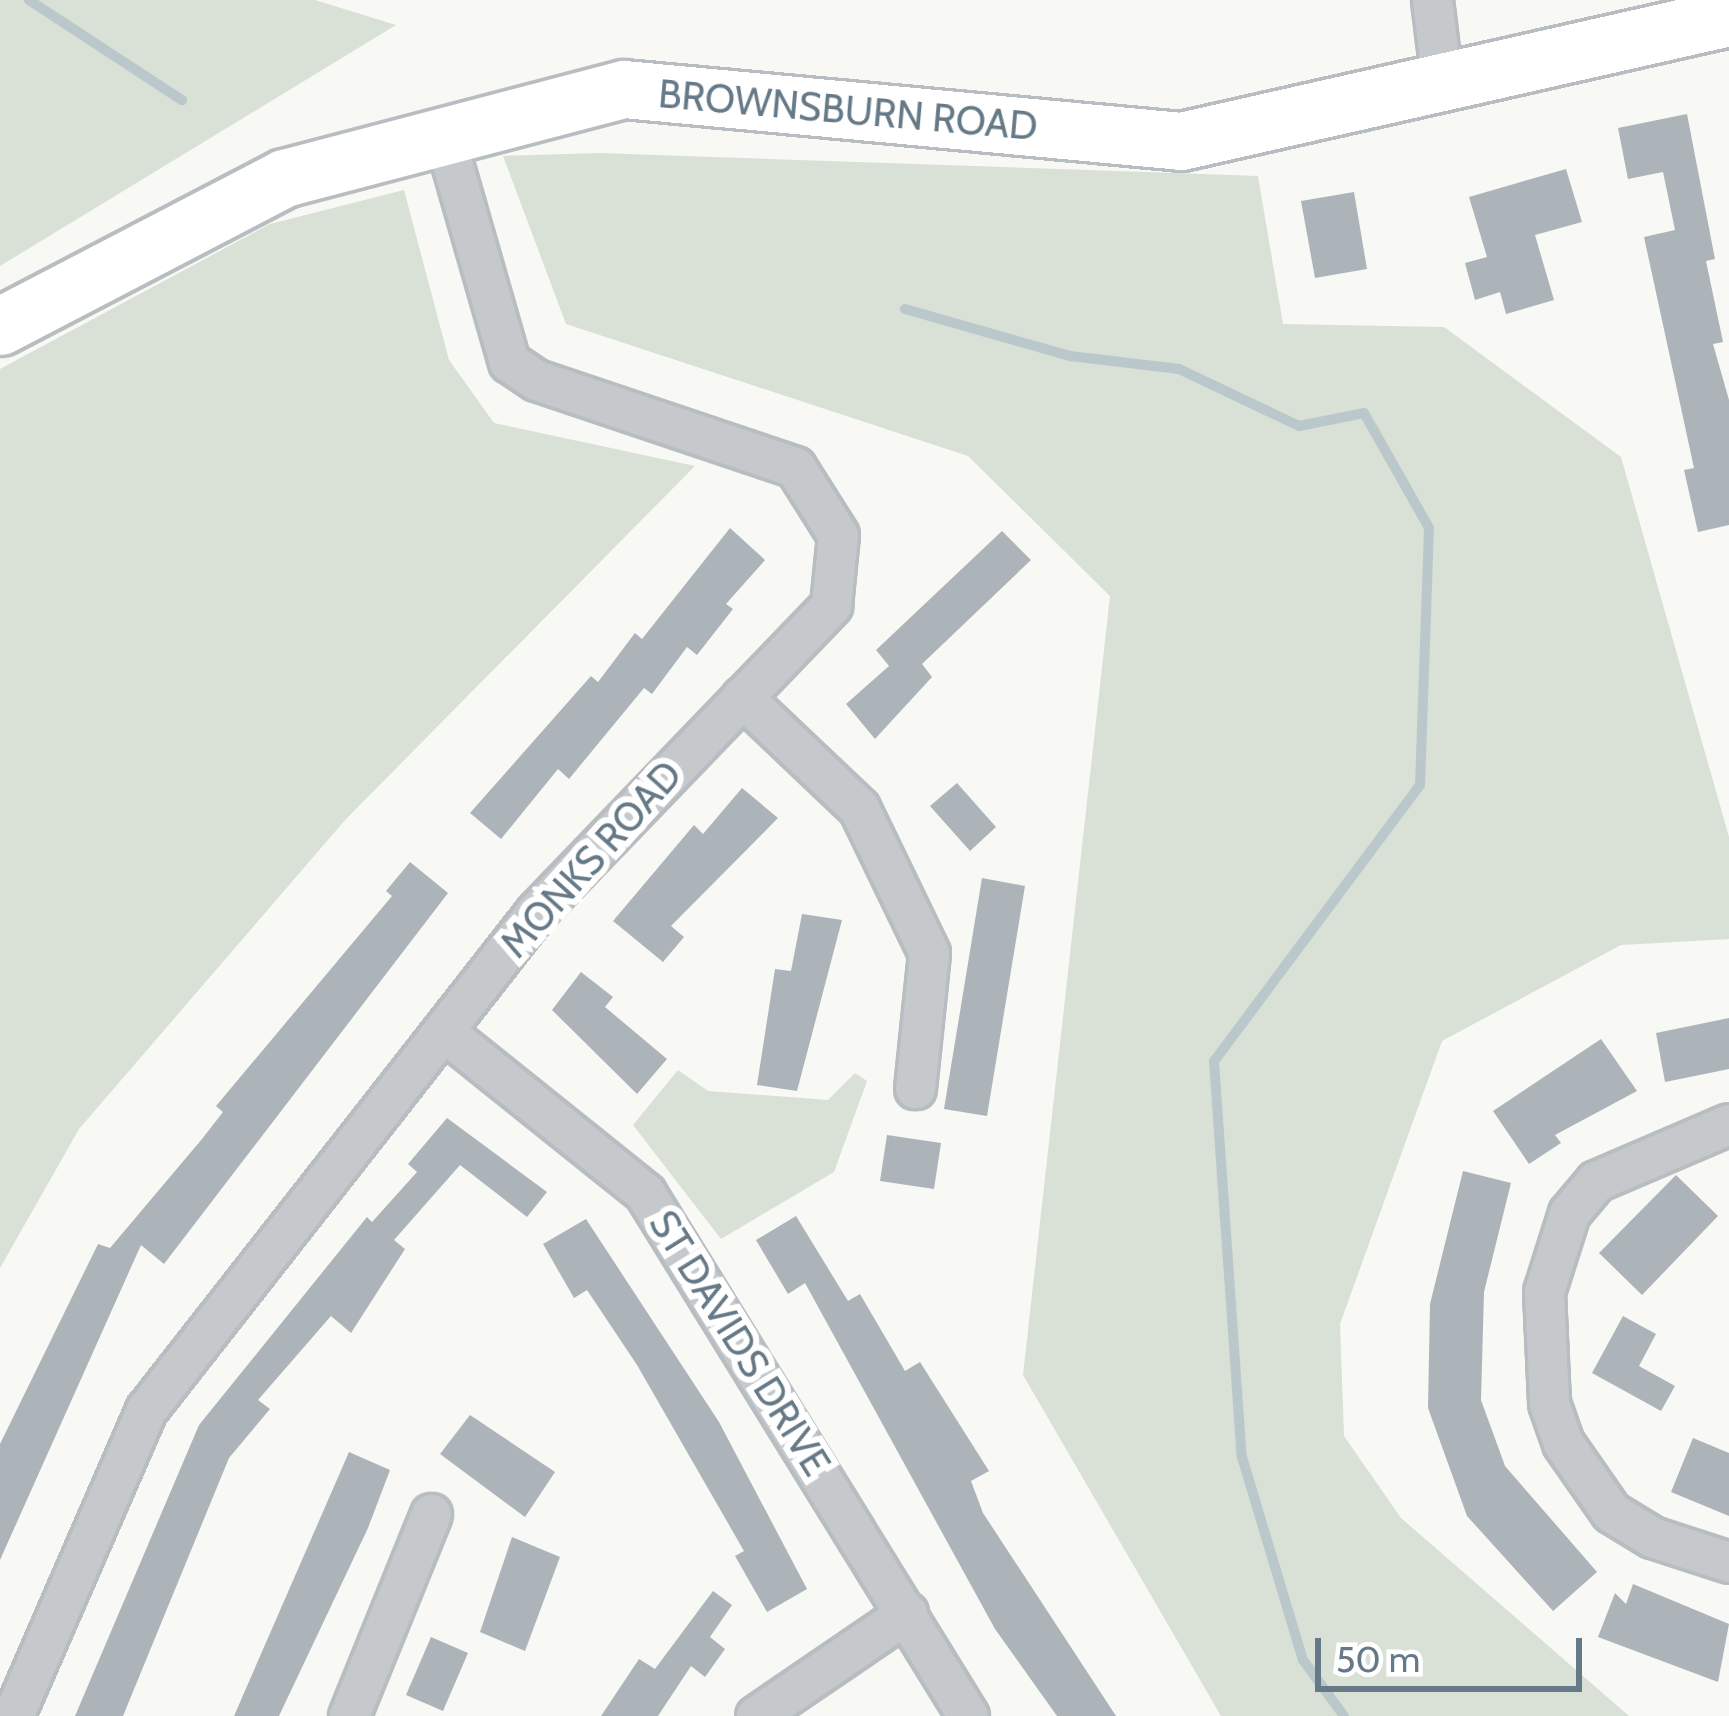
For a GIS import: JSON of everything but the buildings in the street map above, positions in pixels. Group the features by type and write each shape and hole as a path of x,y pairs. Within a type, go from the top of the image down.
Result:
{"main road":[{"name":"BROWNSBURN ROAD","path":"0,326 284,178 624,89 1181,141 1442,82 1727,29"}],"street":[{"path":"1432,0 1442,82"},
{"name":"MONKS ROAD","path":"13,1716 146,1410 536,912 831,604 838,535 819,497 774,453 536,380 508,362 444,136"},
{"path":"742,697 859,808 928,953 914,1088"},
{"name":"ST DAVIDS DRIVE","path":"443,1030 645,1193 968,1716"},
{"path":"1729,1124 1596,1181 1569,1213 1544,1292 1549,1403 1563,1443 1611,1512 1652,1538 1729,1562"},
{"path":"349,1716 431,1514"},
{"path":"756,1716 907,1613"}],"shaded area":[{"path":"0,0 315,0 396,25 0,266"},
{"path":"600,153 1258,176 1283,324 1444,327 1621,457 1729,837 1729,939 1621,945 1442,1041 1340,1324 1344,1436 1401,1518 1629,1716 1221,1716 1023,1375 1110,596 968,456 566,324 503,156"},
{"path":"404,190 449,360 494,423 695,466 346,819 79,1129 0,1268 0,369 270,224"},
{"path":"678,1070 708,1091 828,1100 855,1073 867,1081 834,1172 721,1239 633,1125"}],"waterway":[{"path":"29,0 182,100"},
{"path":"905,309 1070,356 1179,369 1299,426 1364,413 1429,528 1420,785 1214,1061 1242,1457 1303,1660 1344,1716"}]}
